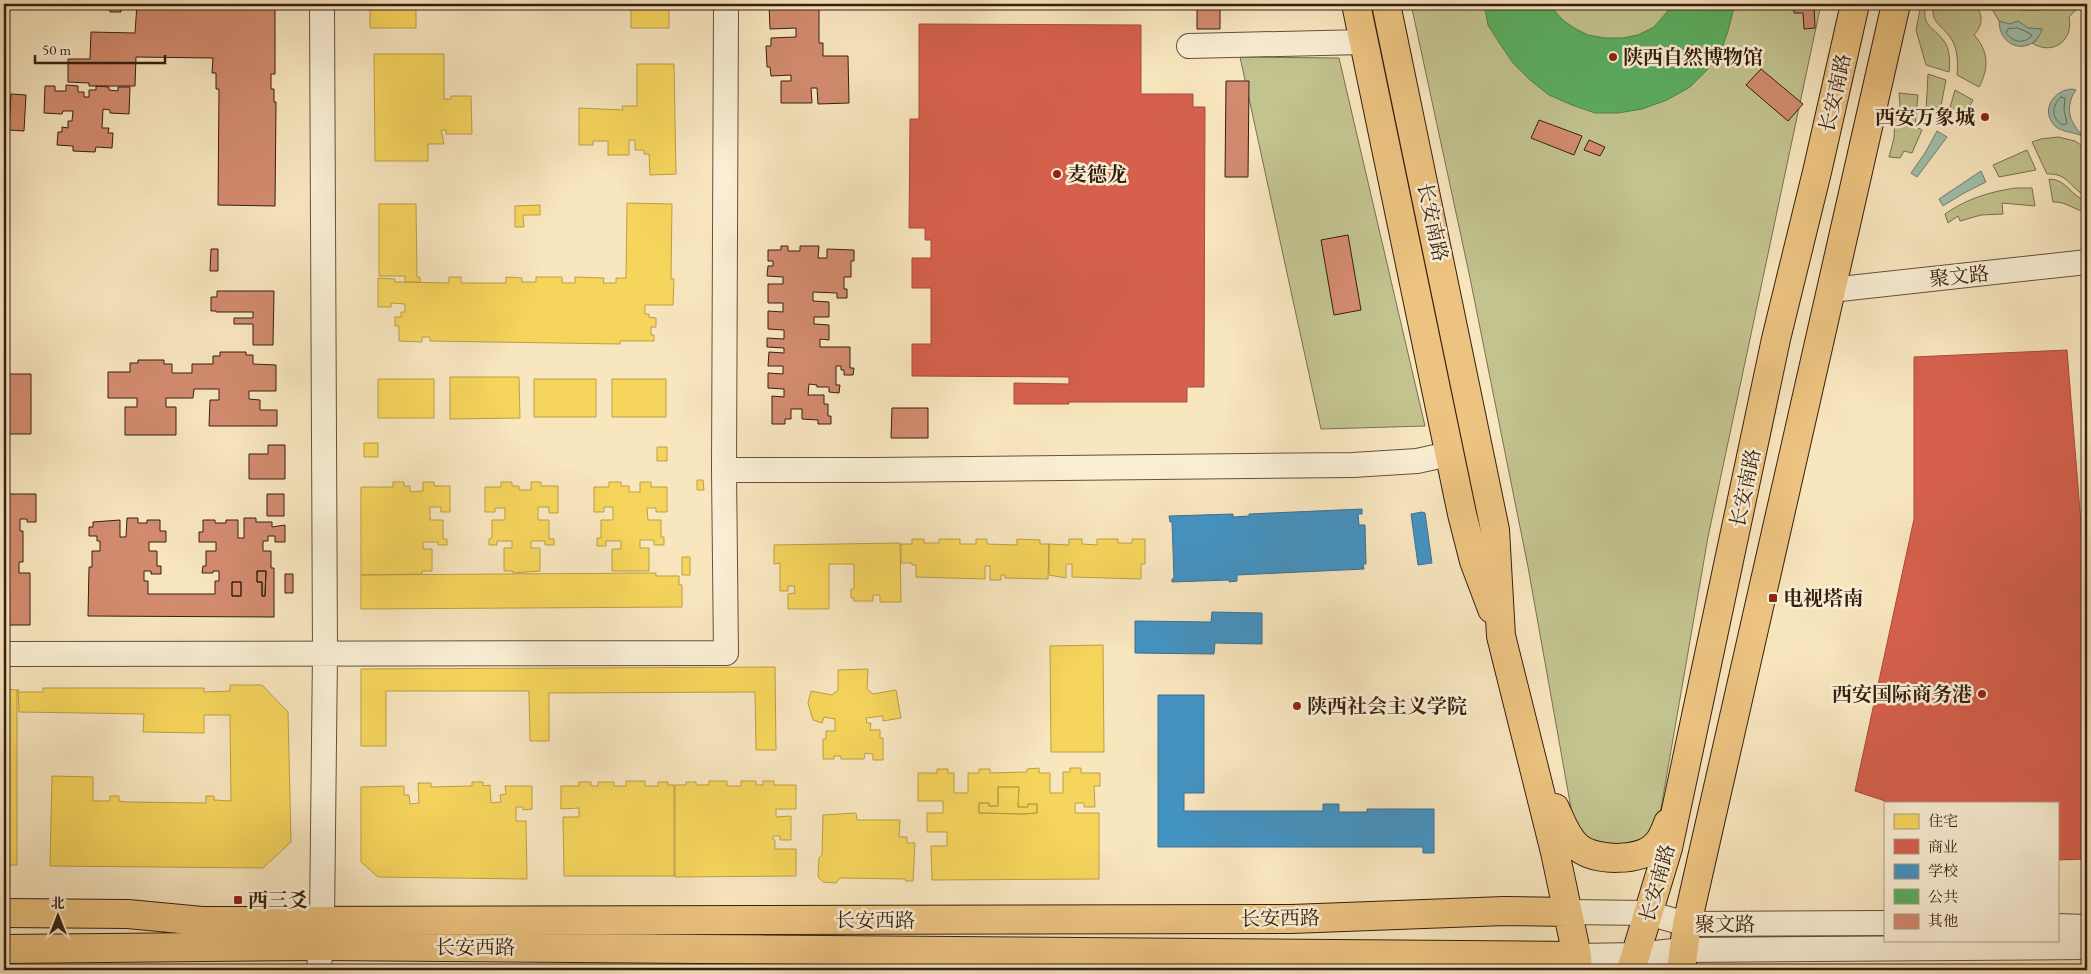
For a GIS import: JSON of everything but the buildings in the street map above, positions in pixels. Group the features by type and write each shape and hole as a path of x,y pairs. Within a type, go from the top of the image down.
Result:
{"main road":[{"path":"1356,4 1449,454 1474,561 1502,636"},
{"name":"长安南路","path":"1386,4 1495,530 1502,636 1567,912 1574,967"},
{"name":"长安南路","path":"1637,965 1647,913 1668,848 1776,339 1817,172 1855,4"},
{"path":"1683,948 1896,4"},
{"path":"1728,568 1785,493"},
{"path":"1534,769 1573,842 1586,852 1596,856 1622,858 1635,856 1654,847 1662,838 1679,797"},
{"name":"长安西路","path":"4,949 320,946 1291,919 1504,911 1567,912"},
{"name":"长安西路","path":"4,913 128,914 202,921 320,946 1574,967"}],"street":[{"path":"320,946 325,653 322,4"},
{"path":"4,654 726,653 724,470 726,4"},
{"path":"1189,46 1364,42"},
{"name":"聚文路","path":"1831,290 2087,262"},
{"path":"724,470 1353,466 1417,460 1449,454"},
{"name":"聚文路","path":"1567,912 1647,913 1683,948 2087,947"},
{"name":"聚文路","path":"1574,967 1637,965 1683,948 1884,923"},
{"path":"2058,926 2087,927"}],"green space":[{"path":"1411,4 1821,4 1708,537 1660,814 1653,839 1596,849 1574,825 1528,567 1469,273"},
{"path":"1921,4 1926,4 1925,17 1929,26 1946,44 1949,56 1949,72 1926,65 1916,30"},
{"path":"1934,4 1974,4 1977,8 1981,16 1981,23 1974,35 1983,47 1986,60 1985,74 1979,87 1957,75 1955,45 1937,23 1933,15"},
{"path":"1995,4 2020,4 2020,10 2040,10 2040,4 2076,5 2075,11 2069,17 2070,26 2065,39 2054,47 2047,48 2032,43 2036,41 2042,29 2028,28 2018,21 2009,24 1999,21 1993,11"},
{"path":"1240,57 1339,58 1425,426 1321,429"},
{"path":"1928,74 1946,80 1939,116 1926,111"},
{"path":"1955,90 1973,100 1963,118 1949,111"},
{"path":"1899,93 1918,95 1915,126 1922,130 1912,153 1904,151 1900,158 1889,157 1894,138 1895,119 1901,119"},
{"path":"2058,137 2075,141 2087,149 2087,196 2061,176 2047,174 2032,142"},
{"path":"2027,150 2036,170 1999,177 1993,165"},
{"path":"2049,179 2060,182 2077,196 2087,201 2087,212 2062,203 2053,202"},
{"path":"2015,188 2032,188 2035,206 2002,203 2003,214 1981,215 1960,221 1958,216 1948,223 1945,214 1961,204 1987,194"}],"water":[{"path":"1999,21 2009,24 2018,21 2028,28 2042,29 2038,38 2032,43 2018,46 2010,43 2005,38"},
{"path":"2065,90 2076,90 2070,103 2070,113 2072,122 2082,136 2064,131 2055,126 2049,114 2049,108 2054,97"},
{"path":"1937,131 1947,137 1917,177 1911,173"},
{"path":"1981,171 1986,182 1943,206 1939,199"}],"place":[{"name":"陕西自然博物馆","path":"1613,57"},
{"name":"西安万象城","path":"1985,117"},
{"name":"麦德龙","path":"1057,174"},
{"name":"电视塔南","path":"1773,598"},
{"name":"西安国际商务港","path":"1982,694"},
{"name":"陕西社会主义学院","path":"1297,706"},
{"name":"西三爻","path":"238,900"}]}
